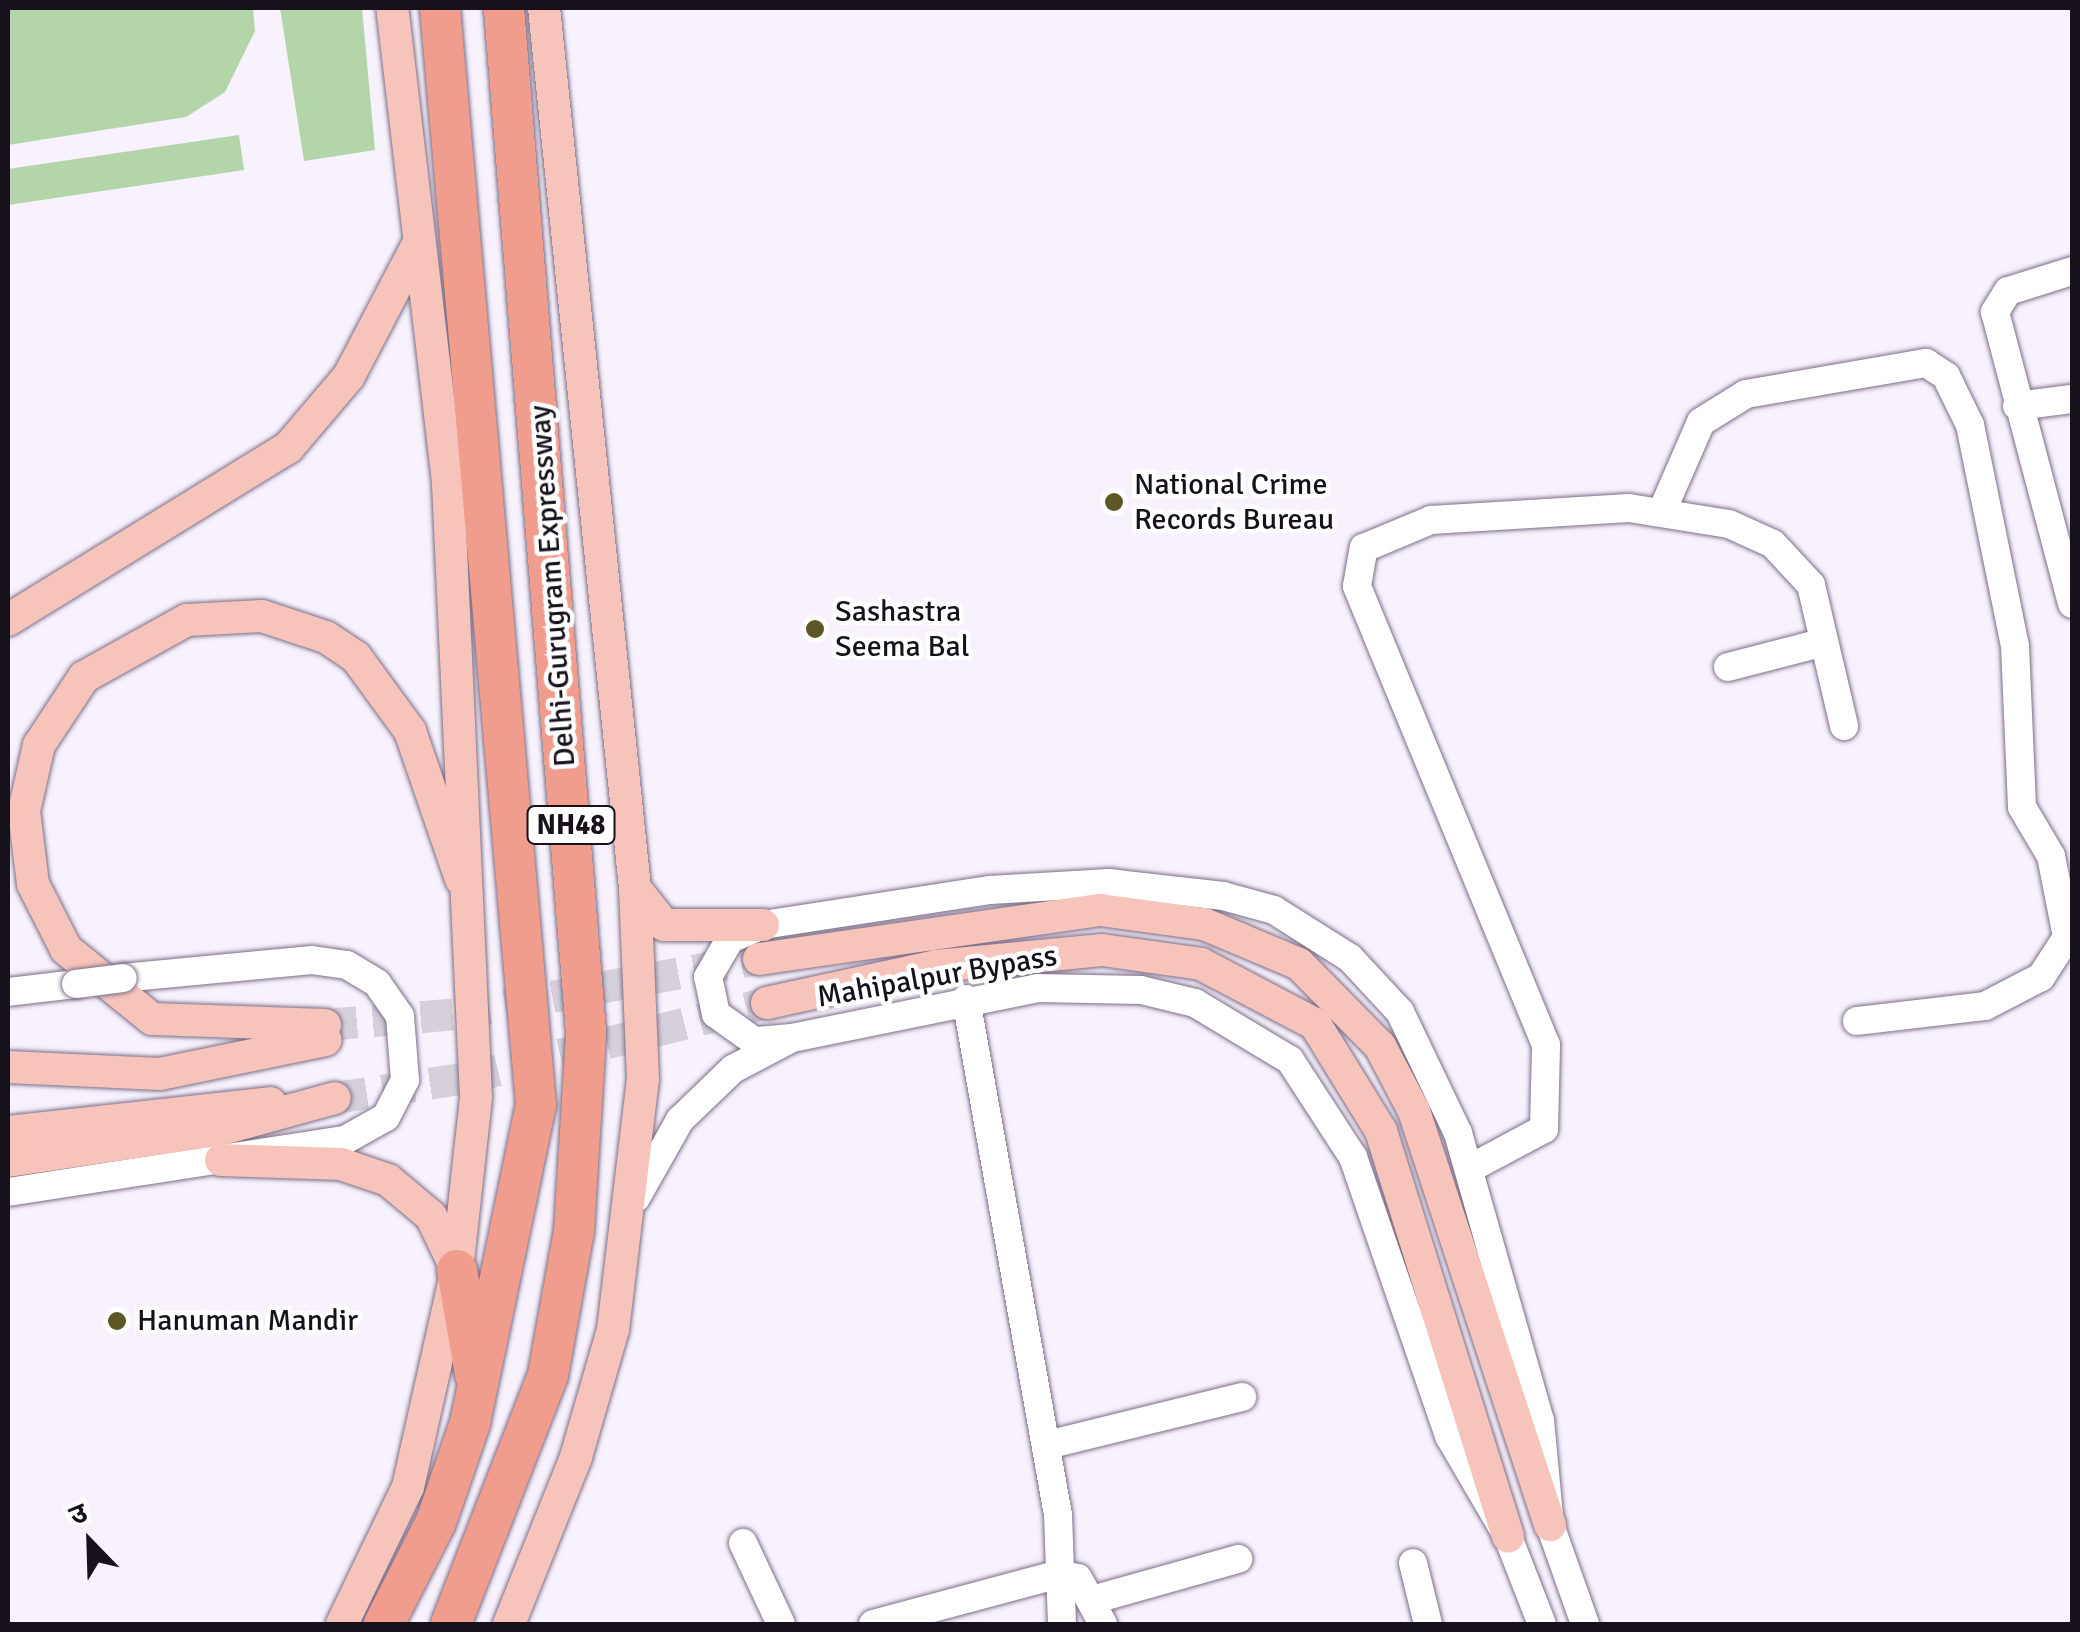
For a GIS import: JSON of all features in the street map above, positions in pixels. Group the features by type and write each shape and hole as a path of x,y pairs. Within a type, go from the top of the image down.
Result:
{"highway":[{"name":"Delhi-Gurugram Expressway","path":"440,8 536,1084 478,1393"},
{"name":"Delhi-Gurugram Expressway","path":"451,1624 548,1374 574,1231 586,1032 504,8"},
{"path":"458,1270 478,1393"},
{"name":"NH48","path":"384,1624 436,1522 478,1393"}],"main road":[{"path":"342,1624 408,1487 458,1270 476,1096 474,916 448,482 417,246 392,8"},
{"path":"509,1624 592,1403 634,1202 643,1079 635,888 544,8"},
{"path":"8,620 251,475 319,416 417,246"},
{"path":"8,608 137,545"},
{"path":"8,1067 160,1074 326,1032 152,1019 114,996 55,931 26,861 28,782 64,699 114,654 187,620 225,615 294,623 356,658 410,731 474,916"},
{"path":"635,888 664,924 763,925"},
{"path":"759,959 1100,910 1204,924 1298,964 1380,1046 1414,1111 1550,1525"},
{"path":"767,1003 936,966 1102,950 1200,964 1315,1024 1381,1131 1508,1537"},
{"path":"8,1132 214,1104 322,1100 218,1130 8,1161"},
{"path":"221,1160 325,1162 388,1180 431,1216 458,1270"}],"street":[{"path":"2072,271 1997,298 2017,406 2066,558 2072,604"},
{"path":"1662,509 1701,422 1774,387 1926,362 1946,376 1970,425 2015,646 2022,807 2055,866 2067,937 2040,976 1985,1006 1858,1020"},
{"path":"2017,406 2072,399"},
{"path":"1469,1169 1544,1129 1546,1045 1357,586 1357,562 1374,538 1408,524 1662,509 1729,524 1786,554 1812,585 1822,643 1844,726"},
{"path":"1728,668 1822,643"},
{"path":"792,1038 738,1035 711,1002 719,950 763,925 1066,884 1164,886 1274,910 1350,958 1390,997 1435,1079 1469,1169 1540,1420 1550,1525 1585,1624"},
{"path":"8,992 330,960 365,974 391,998 408,1060 386,1116 346,1140 8,1192"},
{"name":"Mahipalpur Bypass","path":"634,1202 680,1120 734,1070 792,1038 966,999 1078,985 1142,990 1195,1003 1290,1060 1352,1157 1449,1436 1508,1537 1542,1624"},
{"path":"966,999 1047,1445 1062,1624"},
{"path":"1047,1445 1242,1397"},
{"path":"743,1543 780,1624"},
{"path":"873,1624 1060,1574 1078,1578 1098,1612 1238,1560"},
{"path":"1413,1563 1428,1624"}],"green space":[{"path":"8,8 253,8 255,31 225,92 186,117 8,145"},
{"path":"280,8 362,8 375,150 304,161"},
{"path":"239,135 244,170 8,205 8,169"}],"tunnel":[{"path":"325,1025 458,1014 759,959"},
{"path":"335,1098 467,1078 767,1003"}],"place":[{"name":"National Crime Records Bureau","path":"1114,502"},
{"name":"Sashastra Seema Bal","path":"815,629"},
{"name":"Hanuman Mandir","path":"117,1321"}]}
